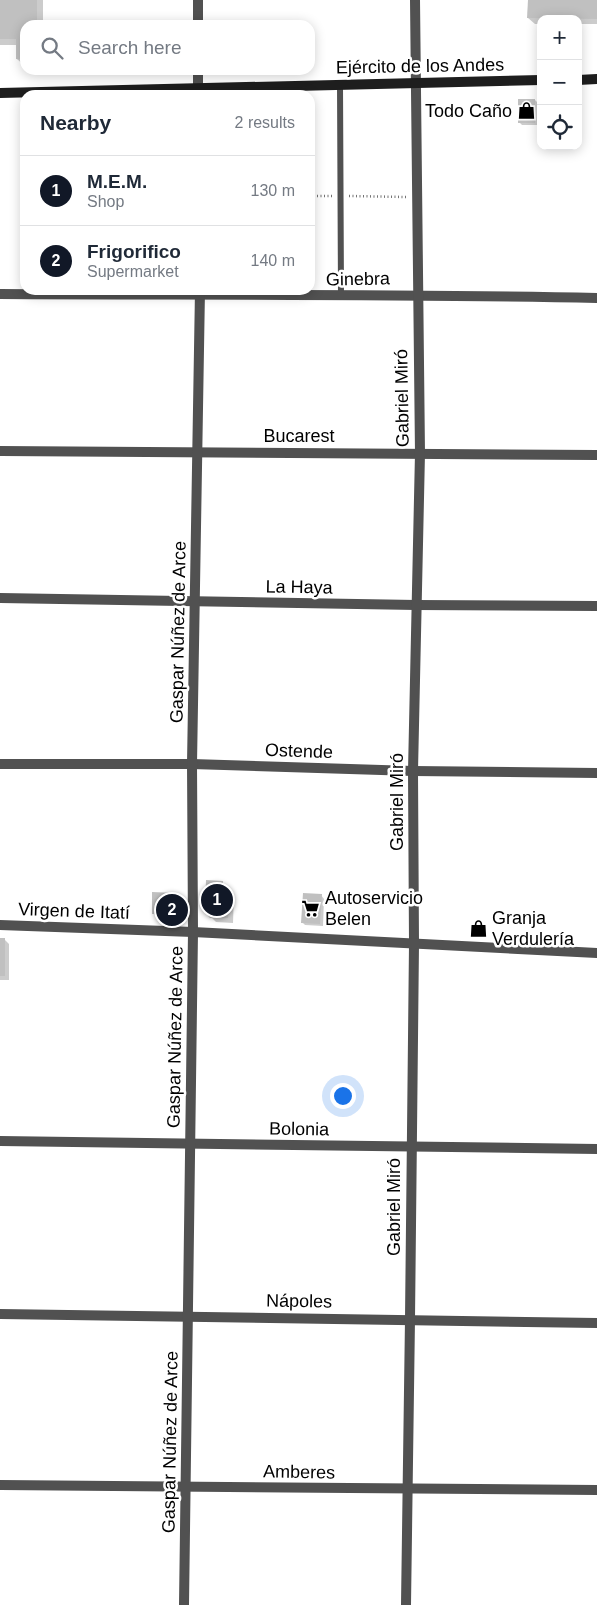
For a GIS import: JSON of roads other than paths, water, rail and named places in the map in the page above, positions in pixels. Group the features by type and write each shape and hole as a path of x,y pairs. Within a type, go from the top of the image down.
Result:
{"main road":[{"path":"582,80 597,79"},
{"name":"Ejército de los Andes","path":"272,90 340,84 537,80"},
{"name":"Ejército de los Andes","path":"0,93 20,93"}],"street":[{"path":"198,0 198,20"},
{"name":"Gabriel Miró","path":"406,1605 414,944 413,771 420,453 415,0"},
{"path":"198,75 198,90"},
{"name":"Ginebra","path":"0,294 20,294"},
{"name":"Ginebra","path":"315,294 341,296 417,294 597,298"},
{"name":"Gaspar Núñez de Arce","path":"184,1605 193,932 192,764 200,295"},
{"name":"Bucarest","path":"0,451 597,455"},
{"name":"La Haya","path":"0,598 597,606"},
{"name":"Ostende","path":"0,764 192,764 413,771 597,773"},
{"name":"Virgen de Itatí","path":"0,925 193,932 597,953"},
{"name":"Bolonia","path":"0,1141 597,1149"},
{"name":"Nápoles","path":"0,1314 597,1323"},
{"name":"Amberes","path":"0,1485 597,1490"}],"lane":[{"path":"340,84 341,296"}],"place":[{"name":"Todo Caño","path":"526,111"},
{"name":"M.E.M.","path":"217,900"},
{"name":"Autoservicio Belen","path":"311,908"},
{"name":"Frigorifico","path":"172,910"},
{"name":"Granja Verdulería","path":"478,928"}]}
